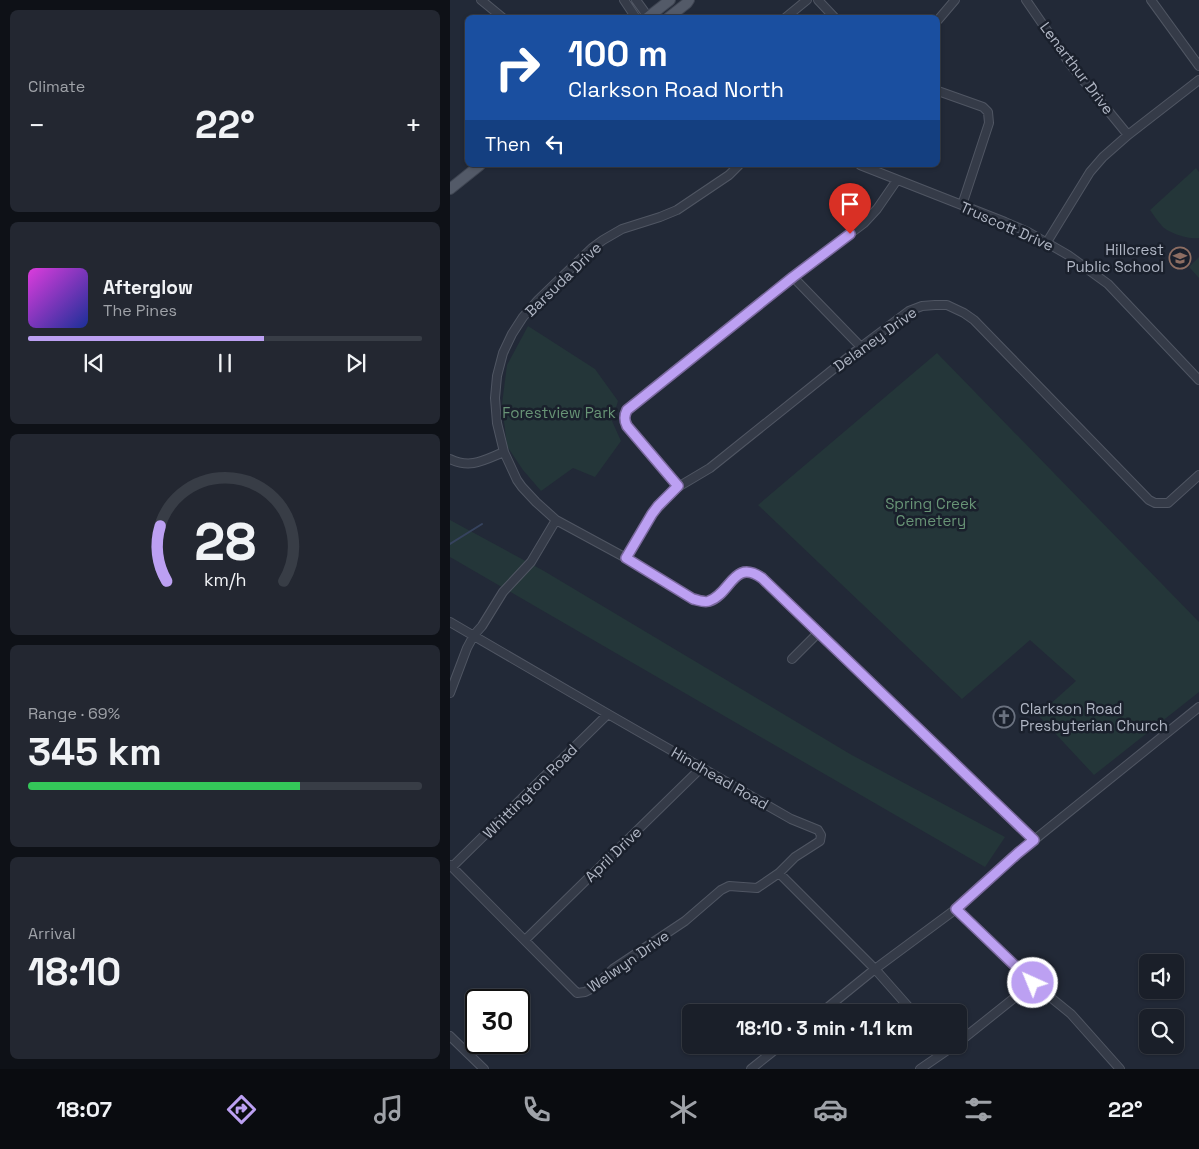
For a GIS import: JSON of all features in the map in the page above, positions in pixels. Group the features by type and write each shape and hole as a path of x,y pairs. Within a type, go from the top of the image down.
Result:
{"main road":[{"path":"651,15 670,0"},
{"path":"672,15 689,0"},
{"path":"450,189 478,167"}],"street":[{"path":"481,0 499,15"},
{"path":"624,0 634,15"},
{"path":"636,0 647,15"},
{"path":"789,15 807,0"},
{"path":"818,0 832,15"},
{"path":"940,18 955,0"},
{"name":"Lenarthur Drive","path":"1026,0 1070,64 1128,135"},
{"path":"1152,0 1199,66"},
{"path":"1047,242 1090,172 1103,157 1128,135 1199,80"},
{"path":"940,92 983,108 988,112 989,123 962,205"},
{"name":"Barsuda Drive","path":"737,167 729,176 677,210 622,228 603,240 592,248 523,316 503,353 497,376 495,398 497,423 504,452 522,487 556,520 626,558 693,599 708,602 716,598 740,573 748,572 762,578 1034,840"},
{"name":"Truscott Drive","path":"865,167 1013,225 1068,255 1108,284 1199,380"},
{"path":"678,486 627,426 624,415 627,410 793,277 864,223 877,210 897,180"},
{"path":"793,277 861,347"},
{"name":"Delaney Drive","path":"626,558 652,514 678,486 710,468 861,347 909,311 922,306 947,305 974,320 1149,500 1155,503 1168,502 1199,475"},
{"path":"450,458 468,464 477,463 504,452"},
{"path":"450,693 474,635 482,626 503,592 531,562 556,520"},
{"name":"Hindhead Road","path":"450,622 791,819 818,830 821,835 820,841 794,857 779,874"},
{"path":"792,659 818,632"},
{"path":"832,1004 875,969 956,909 1018,853 1199,708"},
{"name":"Whittington Road","path":"451,866 608,714"},
{"name":"April Drive","path":"525,940 702,767"},
{"name":"Welwyn Drive","path":"451,866 577,993 593,988 613,969 685,920 721,890 729,886 757,888 779,874"},
{"path":"779,874 875,969 906,1004"},
{"path":"956,909 1033,983 1071,1014 1120,1069"},
{"path":"967,1036 1033,983"},
{"path":"450,1036 484,1069"},
{"path":"751,1069 770,1054"},
{"path":"920,1069 937,1054"}],"green space":[{"path":"1196,168 1199,172 1199,238 1190,238 1165,229 1150,210"},
{"path":"1199,257 1199,278 1189,267"},
{"name":"Forestview Park","path":"528,326 595,369 618,401 612,421 621,441 595,477 573,468 541,491 523,470 507,446 502,404 507,365"},
{"name":"Spring Creek Cemetery","path":"937,353 1199,622 1199,692 1094,775 1038,715 1076,681 1030,640 962,699 758,505"},
{"path":"450,520 544,571 850,754 1005,837 985,867 450,557"}],"waterway":[{"path":"450,544 482,524"}],"place":[{"name":"Hillcrest Public School","path":"1180,258"},
{"name":"Clarkson Road Presbyterian Church","path":"1004,717"}],"route":[{"path":"850,234 793,277 627,410 624,415 627,426 678,486 652,514 626,558 693,599 700,601 708,602 716,598 740,573 748,572 762,578 1034,840 956,909 1033,983"}]}
